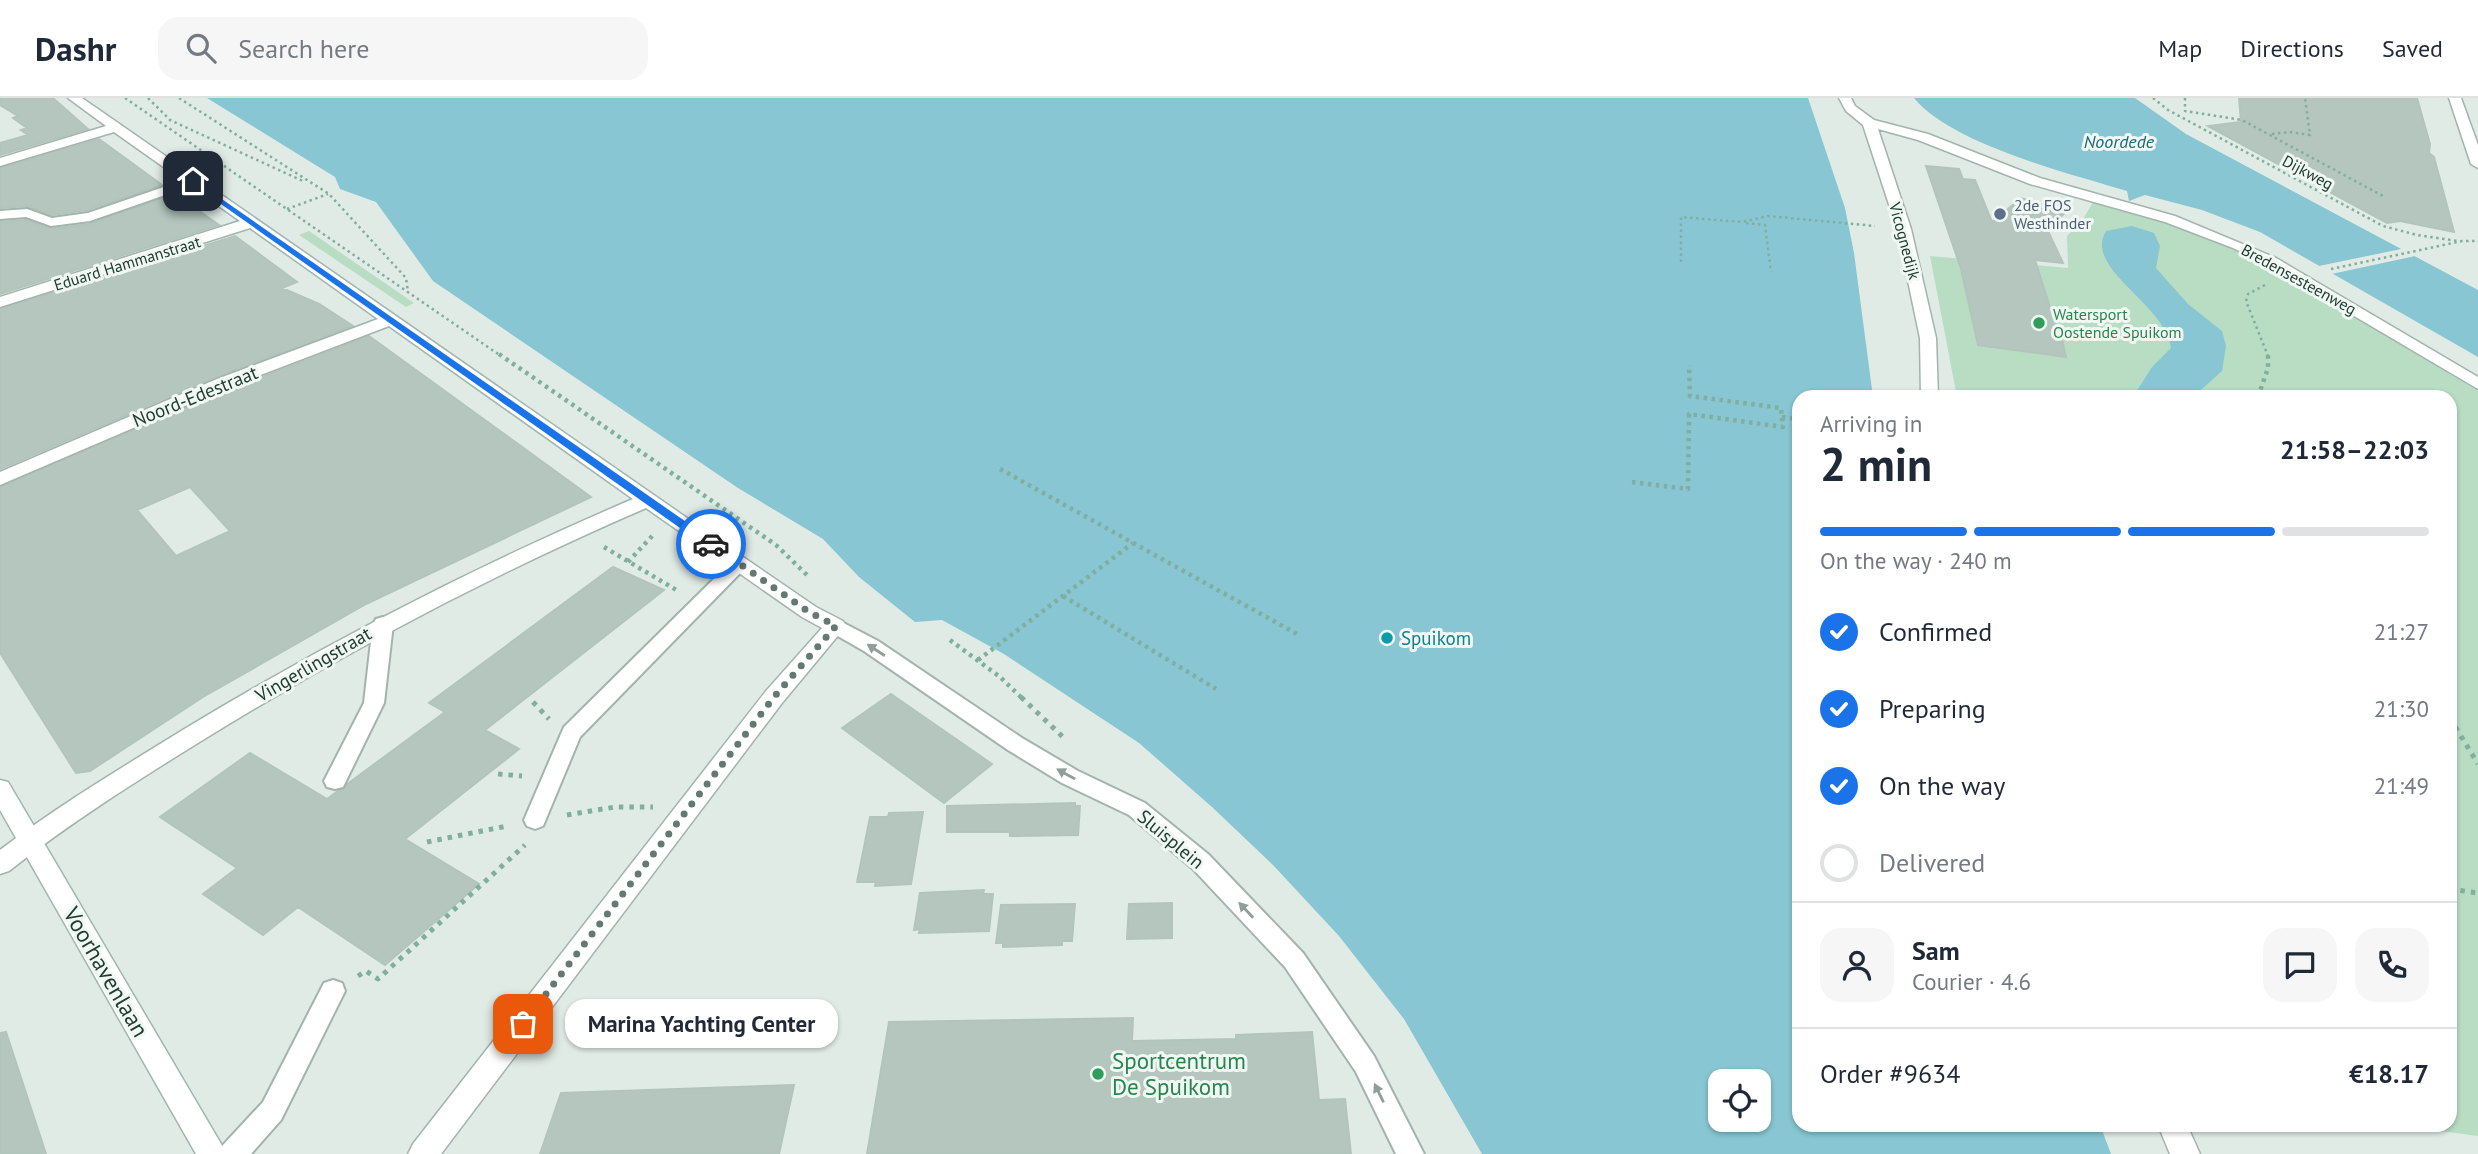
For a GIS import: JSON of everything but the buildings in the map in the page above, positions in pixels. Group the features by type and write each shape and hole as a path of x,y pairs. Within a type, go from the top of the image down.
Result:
{"street":[{"path":"74,98 739,564 809,612 836,626 774,697 423,1154"},
{"name":"Vicognedijk","path":"1845,98 1850,108 1869,123 1904,229 1928,338 1929,390"},
{"path":"2455,98 2478,164"},
{"name":"Bredensesteenweg","path":"1869,123 1923,137 2035,181 2209,233 2271,261 2478,384"},
{"path":"0,162 116,128"},
{"name":"Eduard Hammanstraat","path":"0,302 253,222"},
{"name":"Noord-Edestraat","path":"0,479 211,388 393,319"},
{"name":"Vingerlingstraat","path":"0,864 30,840 275,684 424,602 575,530 647,500"},
{"name":"Voorhavenlaan","path":"0,789 212,1154"},
{"path":"2175,1132 2185,1154"}],"lane":[{"path":"0,215 27,213 51,222 89,217 193,181"},
{"path":"535,820 571,733 739,564"},
{"path":"335,781 374,704 383,624"},
{"name":"Sluisplein","path":"836,626 871,646 1014,744 1070,777 1138,809 1200,861 1294,960 1365,1064 1410,1154"},
{"path":"233,1154 272,1111 334,991"}],"path":[{"path":"125,98 776,545 810,578"},
{"path":"148,98 170,120 316,186"},
{"path":"179,98 329,194 406,278 408,292"},
{"name":"Dijkweg","path":"2154,98 2168,110 2204,131 2383,226 2417,235 2462,241"},
{"path":"2185,98 2185,111 2242,120 2383,196"},
{"path":"2271,134 2290,132 2310,135 2305,98"},
{"path":"162,123 170,120"},
{"path":"287,209 329,194"},
{"path":"1742,222 1768,216 1904,229"},
{"path":"1681,262 1681,217 1742,222 1765,225 1771,272"},
{"path":"2328,269 2462,241 2478,241"},
{"path":"2260,390 2269,358 2267,344 2246,301 2248,294 2256,288 2295,275"},
{"path":"1632,482 1688,489 1689,414 1783,427 1781,408 1690,396 1689,365"},
{"path":"1782,417 1792,418"},
{"path":"1000,469 1297,634"},
{"path":"628,562 670,516"},
{"path":"575,530 700,604"},
{"path":"978,660 1133,543"},
{"path":"1063,596 1216,690"},
{"path":"950,640 1000,677 1069,743"},
{"path":"2457,730 2478,764"},
{"path":"334,991 366,971 378,979 527,844"},
{"path":"2457,890 2478,893"}],"green space":[{"path":"2093,202 2181,226 2255,256 2478,391 2478,1136 2449,1132 2457,1132 2457,390 1956,390 1930,256 2068,268 2067,236 2082,221"},
{"path":"309,231 414,303 406,307 299,235"}],"water":[{"name":"Spuikom","path":"207,98 1808,98 1845,208 1854,253 1872,390 1792,390 1792,1132 2103,1132 2111,1154 1482,1154 1404,1019 1339,936 1273,865 1139,743 1004,654 942,620 915,622 859,577 823,539 738,488 433,281 376,202 340,189 335,177"},
{"name":"Noordede","path":"1914,98 2135,98 2186,134 2478,290 2478,357 2260,232 2202,210 2145,195 2129,201 2127,191 2013,155 1955,130 1931,115"},
{"path":"2132,226 2154,233 2160,246 2156,268 2188,304 2222,331 2226,346 2222,371 2201,390 2137,390 2152,367 2171,348 2166,332 2155,316 2115,273 2106,259 2102,245 2106,231"}],"pier":[{"path":"2406,248 2420,255 2327,275 2314,267"}],"way so far":[{"path":"523,1024 774,697 836,626 809,612 711,544"}],"place":[{"name":"2de FOS Westhinder","path":"2000,214"},
{"name":"Watersport Oostende Spuikom","path":"2039,323"},
{"name":"Spuikom","path":"1387,638"},
{"name":"Marina Yachting Center","path":"523,1024"},
{"name":"Sportcentrum De Spuikom","path":"1098,1074"}],"route":[{"path":"193,181 711,544"}]}
